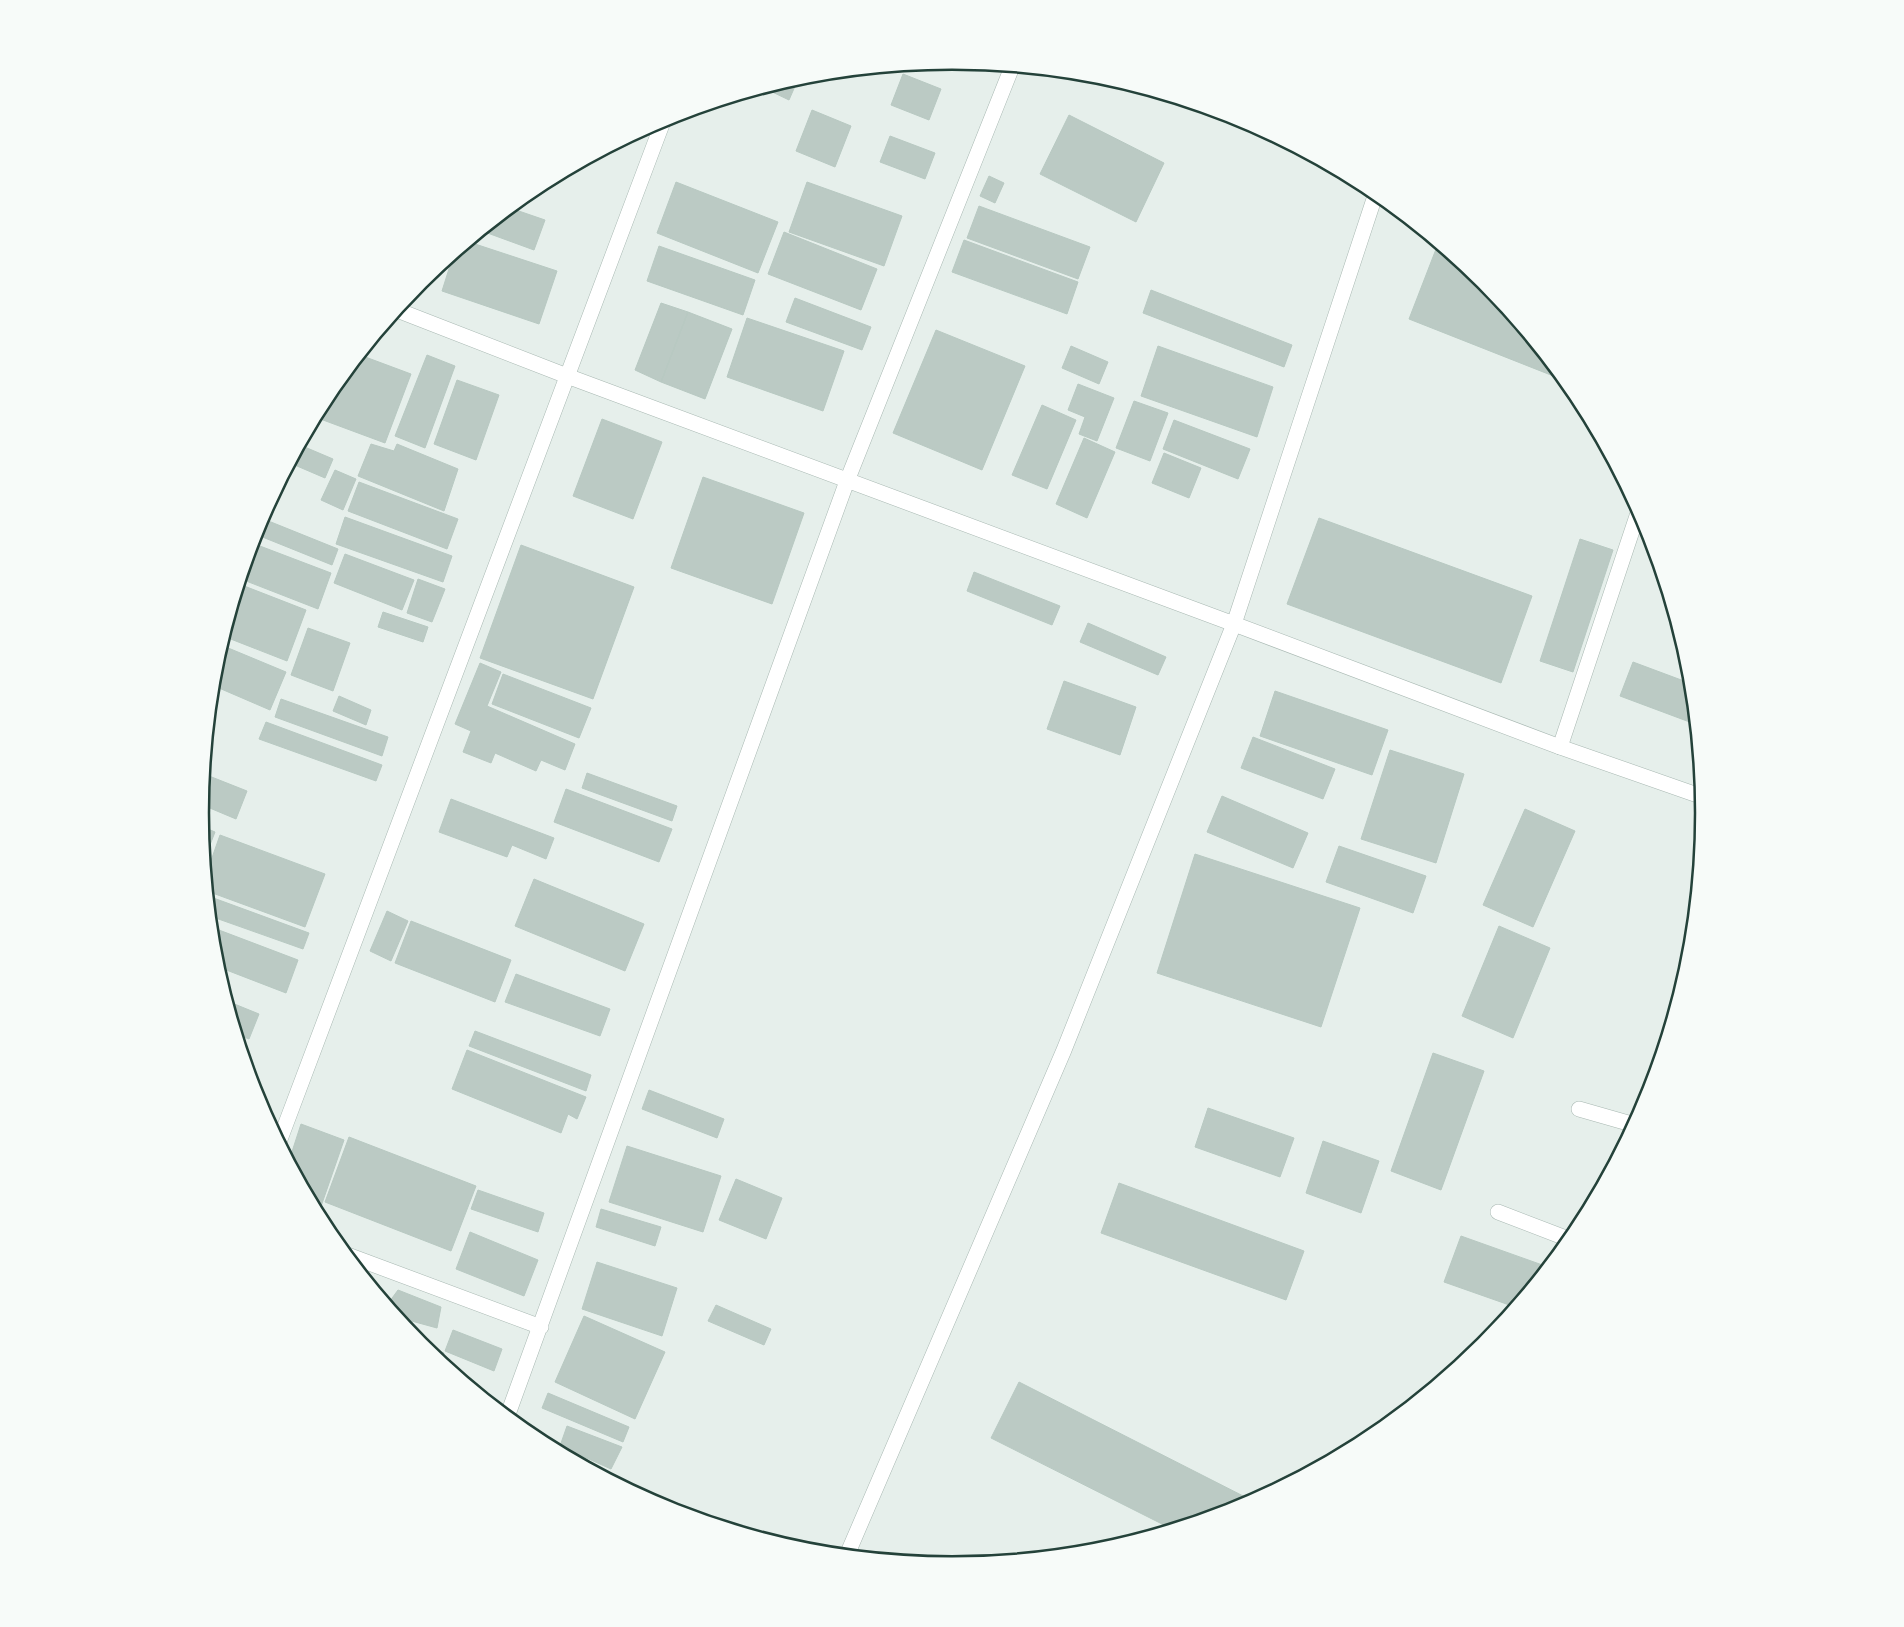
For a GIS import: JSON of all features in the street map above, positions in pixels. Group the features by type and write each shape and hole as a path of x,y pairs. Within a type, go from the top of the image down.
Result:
{"street":[{"path":"509,1411 848,481 1010,73"},
{"path":"282,1135 660,130"},
{"path":"849,1550 1064,1050 1234,624 1373,201"},
{"path":"403,312 567,376 1560,747 1695,794"},
{"path":"1560,747 1635,520"},
{"path":"1579,1109 1628,1123"},
{"path":"1498,1212 1563,1237"},
{"path":"356,1258 541,1327"}],"building":[{"path":"903,74 941,89 929,120 891,105"},
{"path":"795,87 789,100 772,92"},
{"path":"812,110 851,126 835,167 796,151"},
{"path":"1069,115 1164,163 1136,222 1040,174"},
{"path":"890,136 935,153 925,179 880,162"},
{"path":"989,176 1004,183 995,203 980,196"},
{"path":"676,182 778,222 758,273 657,233"},
{"path":"807,182 902,216 884,266 789,232"},
{"path":"979,206 1090,247 1078,279 967,238"},
{"path":"518,211 545,220 534,250 488,233"},
{"path":"784,232 877,269 861,310 768,274"},
{"path":"964,240 1078,282 1067,314 952,272"},
{"path":"475,244 557,271 539,324 442,291 450,266"},
{"path":"659,246 755,280 743,315 647,281"},
{"path":"1436,250 1478,288 1511,323 1553,376 1409,319"},
{"path":"1151,290 1292,345 1284,367 1143,313"},
{"path":"795,298 871,327 862,350 786,322"},
{"path":"661,303 688,312 661,382 635,370"},
{"path":"688,312 732,329 705,399 661,382"},
{"path":"747,318 844,351 823,411 727,377"},
{"path":"936,330 1025,366 982,470 893,433"},
{"path":"1071,346 1108,362 1099,384 1062,368"},
{"path":"1158,346 1273,387 1257,437 1141,396"},
{"path":"427,355 455,366 425,448 395,436"},
{"path":"365,357 411,374 385,443 322,420"},
{"path":"457,380 499,395 476,460 434,444"},
{"path":"1078,384 1114,398 1097,441 1079,434 1085,417 1068,410"},
{"path":"1134,401 1168,413 1150,461 1116,448"},
{"path":"1042,405 1076,420 1047,489 1012,475"},
{"path":"602,419 662,442 633,519 573,496"},
{"path":"1174,420 1250,449 1238,479 1163,449"},
{"path":"1084,438 1115,452 1087,518 1056,504"},
{"path":"371,444 394,451 397,444 458,469 444,511 358,476"},
{"path":"305,447 333,459 325,478 296,465"},
{"path":"1164,453 1201,468 1189,498 1152,483"},
{"path":"335,470 356,479 343,510 321,500"},
{"path":"703,477 804,513 772,604 671,568"},
{"path":"359,482 458,519 447,549 348,511"},
{"path":"345,517 452,556 443,582 336,544"},
{"path":"1319,518 1532,596 1501,683 1287,604"},
{"path":"269,521 338,549 332,565 262,537"},
{"path":"1580,539 1613,550 1573,672 1540,661"},
{"path":"521,545 634,587 593,699 480,658"},
{"path":"259,546 331,573 318,609 246,581"},
{"path":"345,554 414,580 402,610 334,583"},
{"path":"974,572 1060,606 1052,625 967,591"},
{"path":"418,579 445,589 432,622 407,613"},
{"path":"245,586 306,610 287,661 230,639"},
{"path":"383,612 428,627 423,642 378,627"},
{"path":"1088,623 1166,657 1158,675 1080,642"},
{"path":"308,628 350,643 333,691 291,675"},
{"path":"228,648 286,672 270,710 220,688"},
{"path":"1633,662 1683,681 1690,722 1620,696"},
{"path":"480,663 501,672 487,706 575,744 565,770 541,760 536,771 495,753 491,763 463,752 471,731 455,724"},
{"path":"503,674 591,708 579,738 492,704"},
{"path":"1064,681 1136,707 1120,755 1047,729"},
{"path":"1275,691 1388,730 1372,775 1260,736"},
{"path":"339,696 371,710 366,725 333,711"},
{"path":"281,699 388,737 382,756 275,717"},
{"path":"266,722 382,765 376,781 259,739"},
{"path":"1253,737 1335,769 1323,799 1241,768"},
{"path":"1390,750 1464,774 1436,863 1361,839"},
{"path":"587,773 677,806 672,821 582,788"},
{"path":"210,776 247,791 236,819 209,808"},
{"path":"566,789 672,829 659,862 554,822"},
{"path":"1222,796 1308,833 1293,868 1207,832"},
{"path":"451,799 554,838 546,859 512,845 507,857 439,832"},
{"path":"1525,809 1575,831 1533,927 1483,905"},
{"path":"209,830 215,832 210,846"},
{"path":"220,835 325,874 305,927 213,893 210,863"},
{"path":"1339,846 1426,876 1413,913 1326,882"},
{"path":"1195,854 1360,908 1321,1027 1157,973"},
{"path":"534,879 644,924 625,971 515,926"},
{"path":"214,898 309,933 303,949 216,918"},
{"path":"387,911 408,921 391,961 370,951"},
{"path":"411,921 511,960 495,1002 395,963"},
{"path":"1499,926 1550,948 1513,1038 1462,1016"},
{"path":"218,930 298,960 286,993 225,970"},
{"path":"516,974 610,1009 600,1036 505,1002"},
{"path":"233,1004 259,1014 249,1039 243,1037"},
{"path":"475,1031 591,1075 586,1091 469,1046"},
{"path":"467,1050 586,1097 577,1119 568,1114 561,1133 452,1089"},
{"path":"1433,1053 1484,1071 1441,1190 1391,1171"},
{"path":"649,1090 724,1119 717,1138 642,1109"},
{"path":"1208,1108 1294,1138 1280,1177 1195,1147"},
{"path":"301,1124 344,1140 321,1206 308,1185 291,1154"},
{"path":"349,1137 476,1186 451,1251 325,1202"},
{"path":"1323,1141 1379,1161 1361,1213 1306,1193"},
{"path":"627,1146 721,1176 703,1232 609,1202"},
{"path":"736,1179 782,1198 766,1239 719,1220"},
{"path":"1119,1183 1304,1251 1286,1300 1101,1233"},
{"path":"478,1190 544,1213 538,1232 471,1209"},
{"path":"601,1209 661,1227 655,1246 596,1227"},
{"path":"470,1232 538,1260 524,1296 456,1269"},
{"path":"1461,1236 1543,1265 1510,1305 1444,1282"},
{"path":"597,1262 677,1288 662,1336 582,1309"},
{"path":"398,1290 441,1307 437,1328 408,1320 390,1301"},
{"path":"716,1305 771,1329 764,1345 708,1321"},
{"path":"584,1316 665,1352 635,1419 555,1382"},
{"path":"453,1330 502,1349 494,1371 445,1351"},
{"path":"1019,1382 1244,1497 1191,1518 1165,1526 991,1438"},
{"path":"548,1393 629,1427 623,1442 542,1408"},
{"path":"567,1426 622,1447 611,1469 560,1445"}]}
